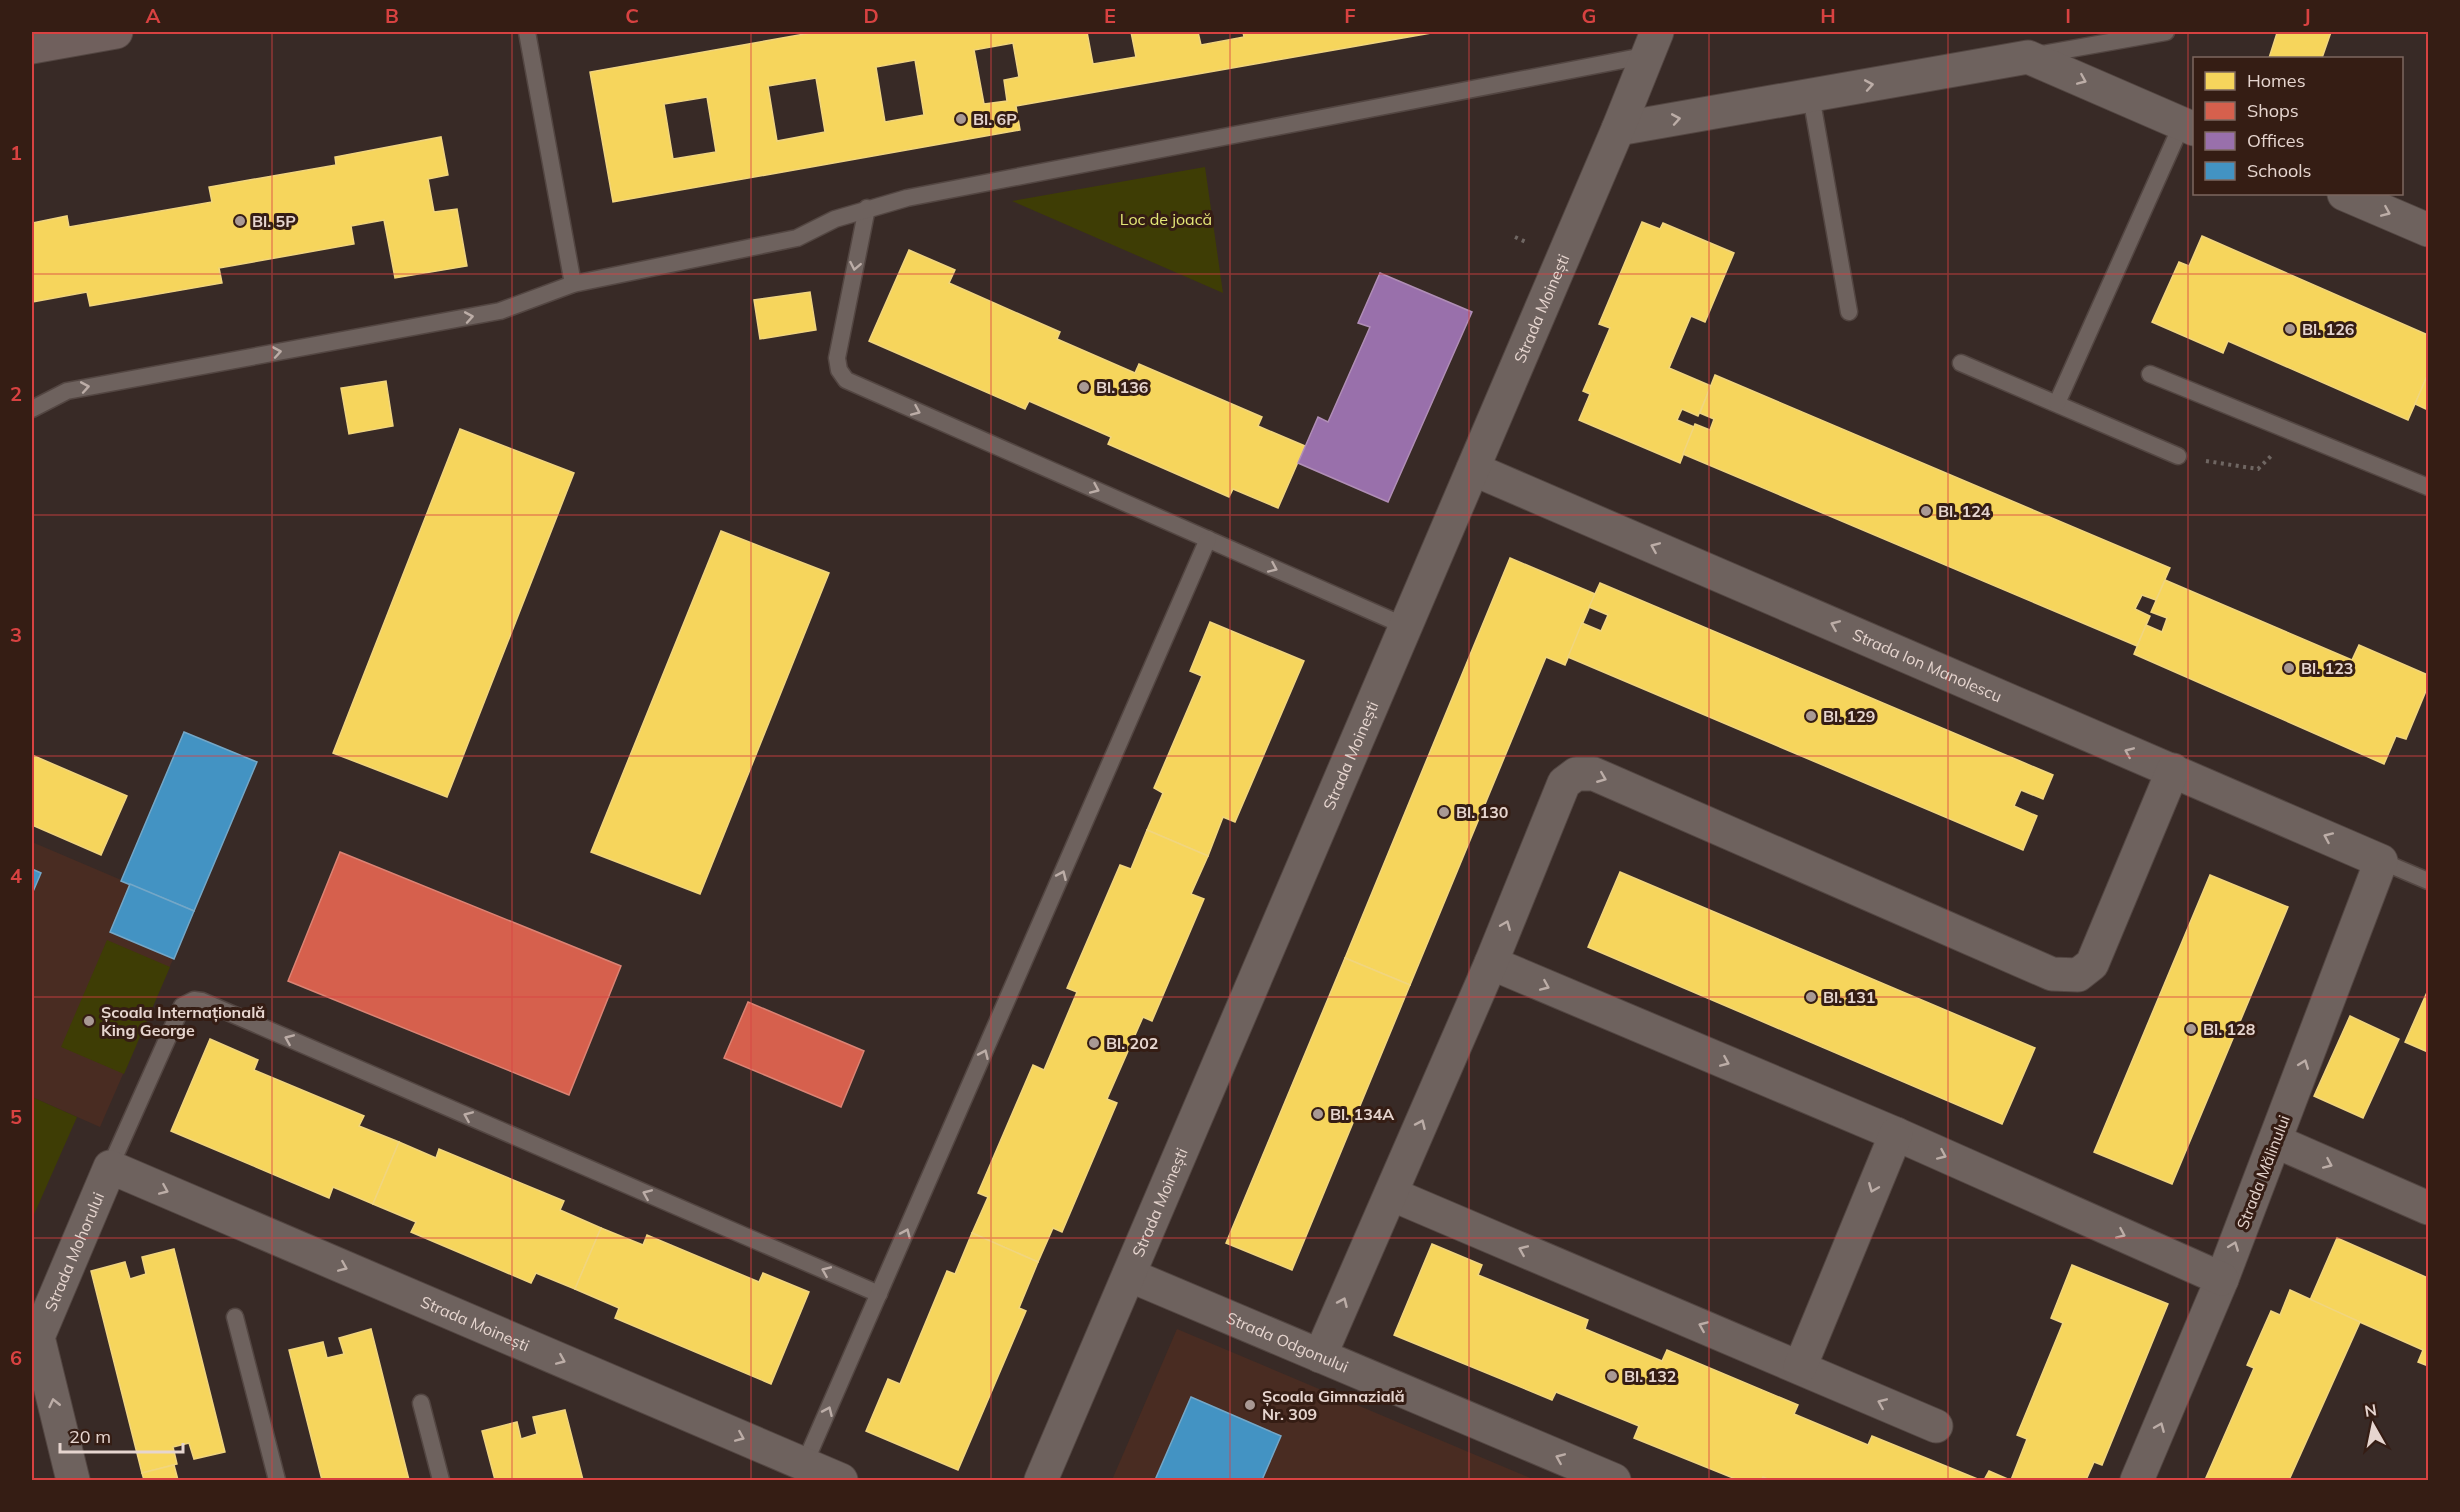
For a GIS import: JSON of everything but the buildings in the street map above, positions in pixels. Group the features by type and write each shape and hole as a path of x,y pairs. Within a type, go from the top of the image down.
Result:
{"main road":[{"path":"32,47 116,32"}],"street":[{"name":"Strada Moinești","path":"1041,1480 1653,43"},
{"path":"1618,129 2028,57 2188,126"},
{"path":"2346,195 2428,230"},
{"name":"Strada Ion Manolescu","path":"1473,469 2381,861"},
{"path":"1320,1356 1491,963 1564,783 1576,774 1594,774 2052,974 2078,975 2092,964 2173,770"},
{"name":"Strada Mălinului","path":"2137,1480 2222,1279 2381,861"},
{"path":"1491,963 1896,1134 2222,1279"},
{"path":"1800,1368 1896,1134"},
{"path":"2275,1141 2428,1208"},
{"name":"Strada Moinești","path":"110,1167 841,1480"},
{"name":"Strada Mohorului","path":"73,1480 35,1346 110,1167"},
{"path":"1390,1194 1936,1426"},
{"name":"Strada Odgonului","path":"1129,1275 1614,1480"}],"lane":[{"path":"527,32 573,284"},
{"path":"2028,57 2166,32"},
{"path":"32,409 67,391 500,312 573,284 797,238 834,219 907,198 1653,43"},
{"path":"1811,96 1849,312"},
{"path":"2057,403 2188,126"},
{"path":"867,208 837,358 839,370 846,380 1406,626"},
{"path":"1961,363 2178,456"},
{"path":"2150,374 2428,488"},
{"path":"804,1465 1208,539"},
{"path":"2381,861 2428,880"},
{"path":"110,1167 182,1006 195,1000 202,1001 879,1294"},
{"path":"235,1317 277,1480"},
{"path":"421,1403 441,1480"}],"path":[{"path":"2178,456 2258,469 2295,433"}],"shaded area":[{"name":"Școala Internațională King George","path":"32,842 194,911 100,1127 32,1097"},
{"name":"Școala Gimnazială Nr. 309","path":"1177,1329 1535,1480 1112,1480"}],"green space":[{"name":"Loc de joacă","path":"1205,167 1223,293 1012,201"},
{"path":"107,940 170,967 124,1074 61,1047"},
{"path":"32,1097 77,1117 32,1219"}],"place":[{"name":"Bl. 6P","path":"961,119"},
{"name":"Bl. 5P","path":"240,221"},
{"name":"Bl. 126","path":"2290,329"},
{"name":"Bl. 136","path":"1084,387"},
{"name":"Bl. 124","path":"1926,511"},
{"name":"Bl. 123","path":"2289,668"},
{"name":"Bl. 129","path":"1811,716"},
{"name":"Bl. 130","path":"1444,812"},
{"name":"Bl. 131","path":"1811,997"},
{"name":"Școala Internațională King George","path":"89,1021"},
{"name":"Bl. 128","path":"2191,1029"},
{"name":"Bl. 202","path":"1094,1043"},
{"name":"Bl. 134A","path":"1318,1114"},
{"name":"Bl. 132","path":"1612,1376"},
{"name":"Școala Gimnazială Nr. 309","path":"1250,1405"}]}
